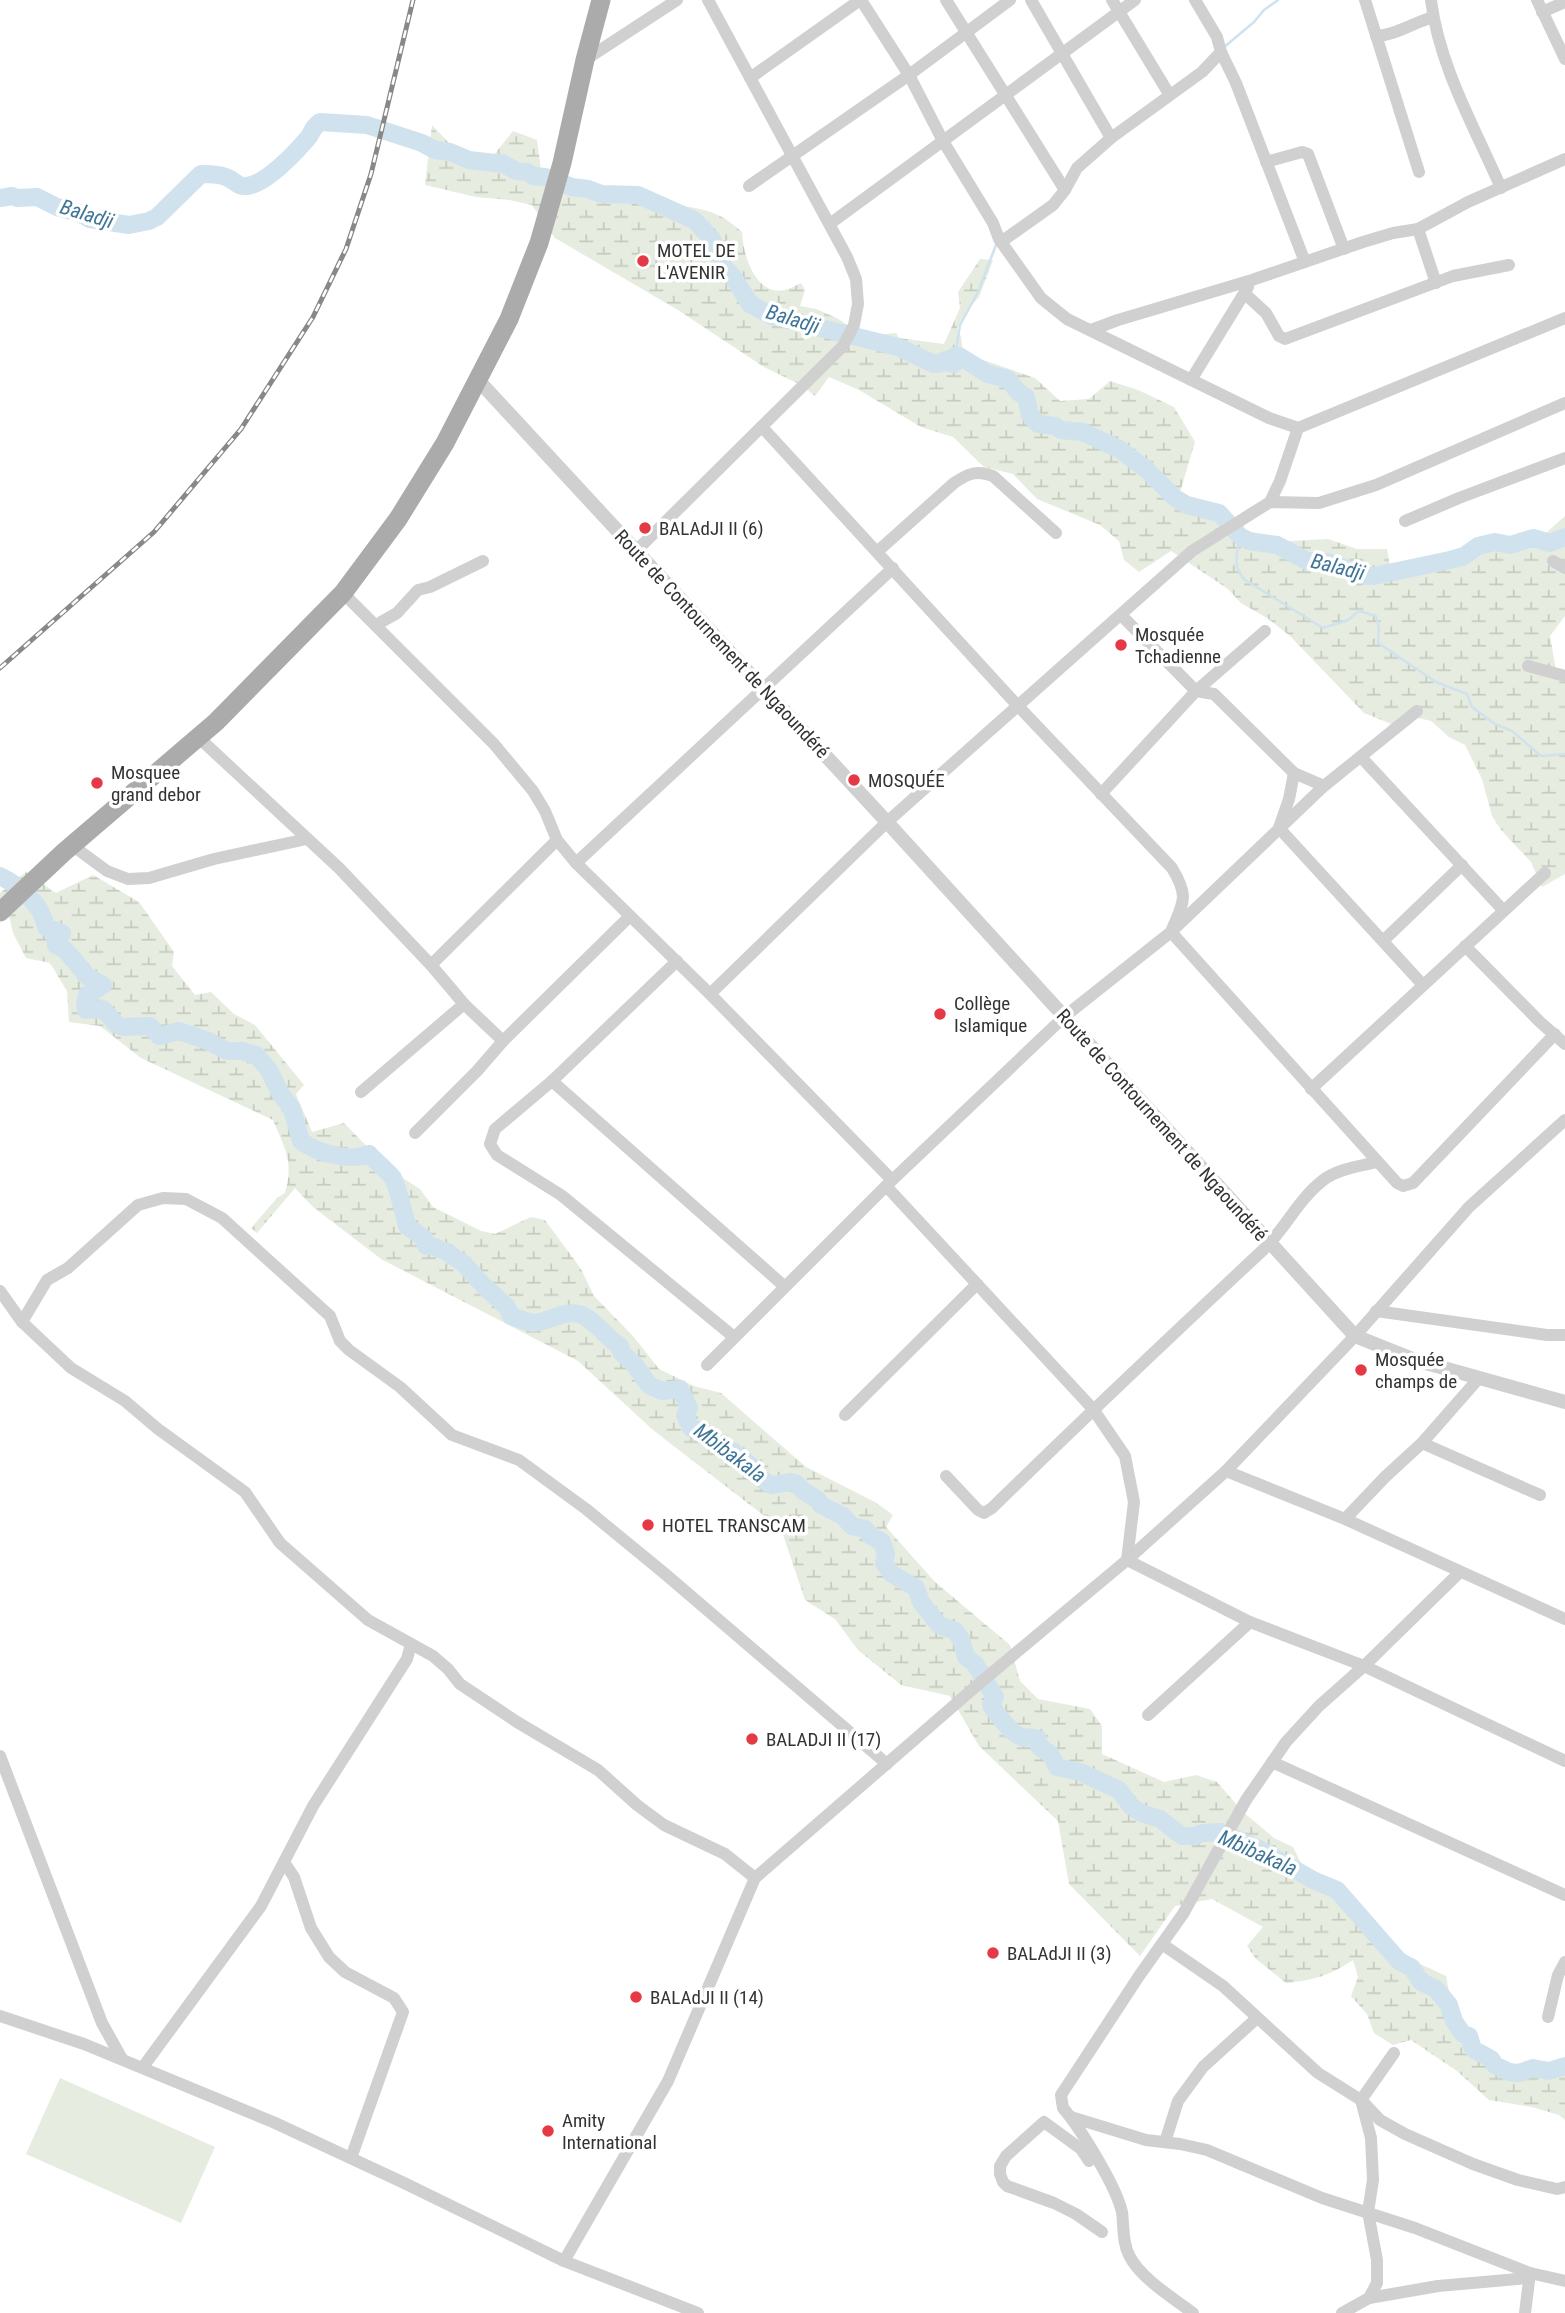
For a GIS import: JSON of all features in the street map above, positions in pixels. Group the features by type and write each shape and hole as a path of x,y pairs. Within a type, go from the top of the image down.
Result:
{"main road":[{"path":"0,912 216,722 343,593 398,519 445,443 478,380 509,319 539,243 562,163 601,0"}],"street":[{"path":"585,60 677,0"},
{"path":"636,551 843,346 854,325 858,304 856,279 831,223 708,0"},
{"path":"750,78 860,0 909,75 943,141 993,223 1000,240 1041,298 1067,319 1269,418 1298,428 1565,318"},
{"path":"946,0 1065,190"},
{"path":"750,186 909,75 1010,0"},
{"path":"1031,0 1111,138"},
{"path":"1112,0 1169,94"},
{"path":"831,223 1135,0"},
{"path":"1195,0 1217,37 1305,262"},
{"path":"1365,0 1419,172"},
{"path":"1432,0 1436,34 1501,188"},
{"path":"1565,2 1540,6 1565,59"},
{"path":"1376,36 1385,36 1412,23 1433,17"},
{"path":"1000,240 1053,205 1077,169 1111,138 1202,72 1221,52"},
{"path":"1266,162 1302,152 1308,154 1344,248"},
{"path":"1091,330 1344,248 1393,233 1418,229 1468,202 1565,159"},
{"path":"1418,229 1436,283"},
{"path":"1245,294 1266,313 1279,336 1285,339 1467,272 1509,265"},
{"path":"1191,380 1252,280"},
{"name":"Route de Contournement de Ngaoundéré","path":"478,380 887,822 1355,1336 1415,1360 1565,1402"},
{"path":"710,994 887,822 1192,551 1270,502 1319,503 1376,485 1565,403"},
{"path":"762,427 1018,706 1172,868 1183,887 1183,902 1171,932"},
{"path":"1270,502 1298,428"},
{"path":"1405,521 1565,458"},
{"path":"878,551 954,483 968,474 981,471 993,476 1056,533"},
{"path":"376,625 397,613 418,590 430,587 483,561"},
{"path":"576,863 893,568"},
{"path":"343,593 494,744 533,791 545,811 556,840 576,863 710,994 889,1183 1093,1409 1125,1456 1130,1475 1134,1502 1128,1560"},
{"path":"1122,615 1196,691 1206,691 1220,699 1294,773 1324,786"},
{"path":"1101,794 1196,691 1265,631"},
{"path":"1528,666 1565,676"},
{"path":"707,1365 889,1183 1064,1017 1171,932 1324,786 1417,711"},
{"path":"198,737 339,868 464,1004 503,1041"},
{"path":"1361,757 1503,910"},
{"path":"1279,828 1294,773"},
{"path":"1279,828 1423,985"},
{"path":"73,846 107,871 128,879 149,878 214,859 307,839"},
{"path":"431,965 556,840"},
{"path":"1383,941 1462,865"},
{"path":"1311,1089 1545,873"},
{"path":"415,1133 503,1041 629,917"},
{"path":"1171,932 1377,1162 1403,1186 1413,1183 1555,1034"},
{"path":"1465,946 1565,1044"},
{"path":"677,961 552,1081 495,1129 490,1144 497,1155 561,1195 734,1338"},
{"path":"361,1092 464,1004"},
{"path":"552,1081 784,1286"},
{"path":"564,2261 668,2081 755,1878 984,1680 1128,1560 1226,1471 1355,1336 1469,1207 1565,1120"},
{"path":"946,1476 978,1510 984,1513 992,1508 1270,1243 1307,1195 1324,1179 1377,1162"},
{"path":"22,1322 47,1280 68,1268 138,1205 163,1198 186,1199 222,1218 252,1244 330,1315 340,1341 349,1350 400,1387 452,1435 519,1460 586,1509 887,1764"},
{"path":"845,1415 977,1283"},
{"path":"0,1291 22,1322 71,1368 125,1401 158,1429 244,1492 280,1543 368,1620 433,1656 460,1684 598,1770 664,1825 725,1854 755,1878"},
{"path":"1376,1311 1547,1335 1565,1335"},
{"path":"1345,1519 1422,1443 1479,1378"},
{"path":"1422,1443 1539,1495"},
{"path":"1226,1471 1345,1519 1565,1619"},
{"path":"1128,1560 1250,1622 1364,1665 1565,1761"},
{"path":"1193,2313 1142,2273 1129,2255 1123,2234 1122,2212 1110,2181 1063,2108 1061,2095 1183,1914 1246,1800 1286,1742 1319,1706 1460,1572"},
{"path":"1148,1715 1250,1622"},
{"path":"143,2067 261,1906 313,1806 407,1659 411,1644"},
{"path":"0,1756 102,2023 122,2059"},
{"path":"1272,1762 1565,1895"},
{"path":"284,1862 294,1877 311,1928 330,1957 345,1972 394,1998 403,2012 351,2158"},
{"path":"1162,1944 1223,1986 1318,2073 1361,2100 1380,2120 1444,2152 1518,2180 1557,2189 1565,2187"},
{"path":"1548,2017 1558,1975 1565,1962"},
{"path":"0,2016 84,2044 273,2122 564,2261 698,2313"},
{"path":"1165,2142 1178,2101 1203,2067 1257,2018"},
{"path":"1369,2298 1377,2283 1377,2260 1368,2212 1373,2180 1371,2138 1361,2100 1394,2053"},
{"path":"1071,2117 1146,2140 1207,2150 1322,2198 1368,2212 1530,2275 1565,2281"},
{"path":"1102,2232 1054,2203 1007,2186 1000,2174 1000,2166 1006,2155 1044,2122 1081,2149 1088,2160 1110,2181"},
{"path":"1342,2313 1369,2298 1438,2286 1530,2275"},
{"path":"1525,2313 1530,2275"}],"green space":[{"name":"Baladji","path":"432,125 463,158 493,156 513,131 537,140 542,177 571,189 651,207 689,207 716,214 742,232 750,266 765,287 780,291 801,283 805,290 800,306 837,318 856,331 874,335 896,333 899,338 944,344 960,308 958,292 980,259 993,260 979,297 967,310 957,328 963,353 1035,378 1060,401 1089,399 1110,381 1138,390 1174,407 1195,442 1178,499 1240,539 1271,542 1328,539 1357,549 1387,549 1390,566 1414,566 1497,535 1508,539 1537,541 1565,516 1565,616 1550,636 1556,670 1565,678 1565,874 1542,887 1531,862 1492,816 1482,779 1465,745 1449,737 1431,721 1414,717 1394,725 1364,713 1290,636 1241,603 1228,589 1171,551 1139,572 1124,560 1119,541 1100,525 1037,499 1013,474 984,467 953,437 921,427 859,390 829,377 815,396 803,386 764,367 678,310 555,238 532,205 476,197 425,185"},
{"name":"Mbibakala","path":"26,872 56,893 93,875 139,902 174,952 172,966 195,995 211,992 234,1014 255,1025 304,1085 296,1094 312,1132 344,1123 390,1170 420,1189 433,1207 481,1231 495,1234 531,1217 545,1220 581,1269 594,1296 633,1336 659,1369 694,1386 721,1393 806,1467 875,1502 893,1515 886,1527 935,1582 1010,1645 1020,1681 1038,1699 1090,1709 1102,1726 1102,1754 1164,1782 1196,1775 1217,1782 1243,1812 1274,1838 1293,1847 1307,1875 1341,1886 1401,1955 1446,1976 1454,2018 1481,2064 1524,2069 1565,2068 1565,2120 1559,2115 1532,2107 1489,2100 1457,2071 1411,2040 1393,2045 1374,2033 1367,2014 1351,1996 1358,1977 1353,1960 1321,1976 1286,1983 1256,1959 1247,1946 1263,1927 1212,1899 1175,1906 1140,1956 1069,1884 1058,1821 979,1746 950,1696 901,1685 858,1650 835,1619 805,1600 781,1529 653,1430 578,1361 381,1259 313,1207 295,1188 257,1233 251,1228 277,1198 285,1193 288,1182 287,1155 273,1120 141,1058 100,1026 69,1022 67,991 50,963 26,958 13,933 10,919 0,910 0,893"},
{"path":"60,2078 215,2147 181,2223 26,2154"}],"waterway":[{"path":"1223,48 1278,0"},
{"name":"Baladji","path":"0,198 37,197 90,219 129,225 157,217 201,174 215,174 244,186 263,180 295,152 320,122 367,125 435,150 450,152 469,160 504,164 516,171 545,177 572,187 601,194 638,195 694,220 712,239 722,265 734,278 750,304 772,316 898,347 934,364 945,360 944,362 954,364 955,356 959,356 988,374 1008,379 1018,392 1026,397 1030,415 1038,424 1083,432 1119,449 1147,470 1175,498 1187,505 1219,513 1240,536 1249,541 1277,545 1307,561 1328,562 1365,576 1374,576 1450,560 1464,556 1478,546 1495,542 1510,545 1533,538 1550,543 1565,537"},
{"path":"954,364 960,325 978,292 996,245"},
{"path":"1240,536 1237,565 1245,580 1323,628 1348,620 1359,611 1376,616 1379,628 1378,643 1436,682 1467,694 1472,707 1495,724 1512,731 1541,756 1565,754"},
{"name":"Mbibakala","path":"0,876 35,903 46,927 62,933 55,939 56,945 65,950 85,975 103,985 87,995 86,1010 103,1009 116,1024 123,1027 150,1026 159,1036 179,1031 227,1051 256,1055 269,1070 280,1093 292,1109 301,1141 316,1149 343,1157 369,1154 393,1178 407,1226 425,1239 426,1246 447,1252 464,1264 507,1307 511,1316 533,1323 570,1313 588,1318 620,1346 621,1352 634,1364 649,1385 662,1391 680,1389 689,1408 685,1415 691,1428 701,1430 705,1437 734,1452 749,1464 756,1475 769,1484 797,1484 821,1505 843,1516 852,1526 865,1529 882,1542 886,1554 884,1563 892,1574 916,1588 921,1602 939,1625 955,1631 961,1639 966,1657 975,1664 995,1697 991,1705 1000,1718 1018,1735 1038,1739 1039,1746 1051,1755 1057,1767 1080,1772 1119,1790 1131,1806 1141,1813 1160,1819 1182,1836 1220,1832 1337,1890 1399,1961 1412,1968 1421,1982 1436,1989 1449,2005 1454,2021 1463,2034 1469,2036 1473,2049 1509,2072 1519,2073 1533,2068 1549,2071 1565,2066"}],"railway":[{"path":"0,668 154,532 241,429 313,317 346,249 371,174 413,0"}],"place":[{"name":"MOTEL DE L'AVENIR","path":"643,261"},
{"name":"BALAdJI II (6)","path":"645,528"},
{"name":"Mosquée Tchadienne","path":"1121,645"},
{"name":"MOSQUÉE","path":"854,780"},
{"name":"Mosquee grand debor","path":"97,783"},
{"name":"Collège Islamique","path":"940,1014"},
{"name":"Mosquée champs de","path":"1361,1370"},
{"name":"HOTEL TRANSCAM","path":"648,1525"},
{"name":"BALADJI II (17)","path":"752,1739"},
{"name":"BALAdJI II (3)","path":"993,1953"},
{"name":"BALAdJI II (14)","path":"636,1997"},
{"name":"Amity International","path":"548,2131"}]}
